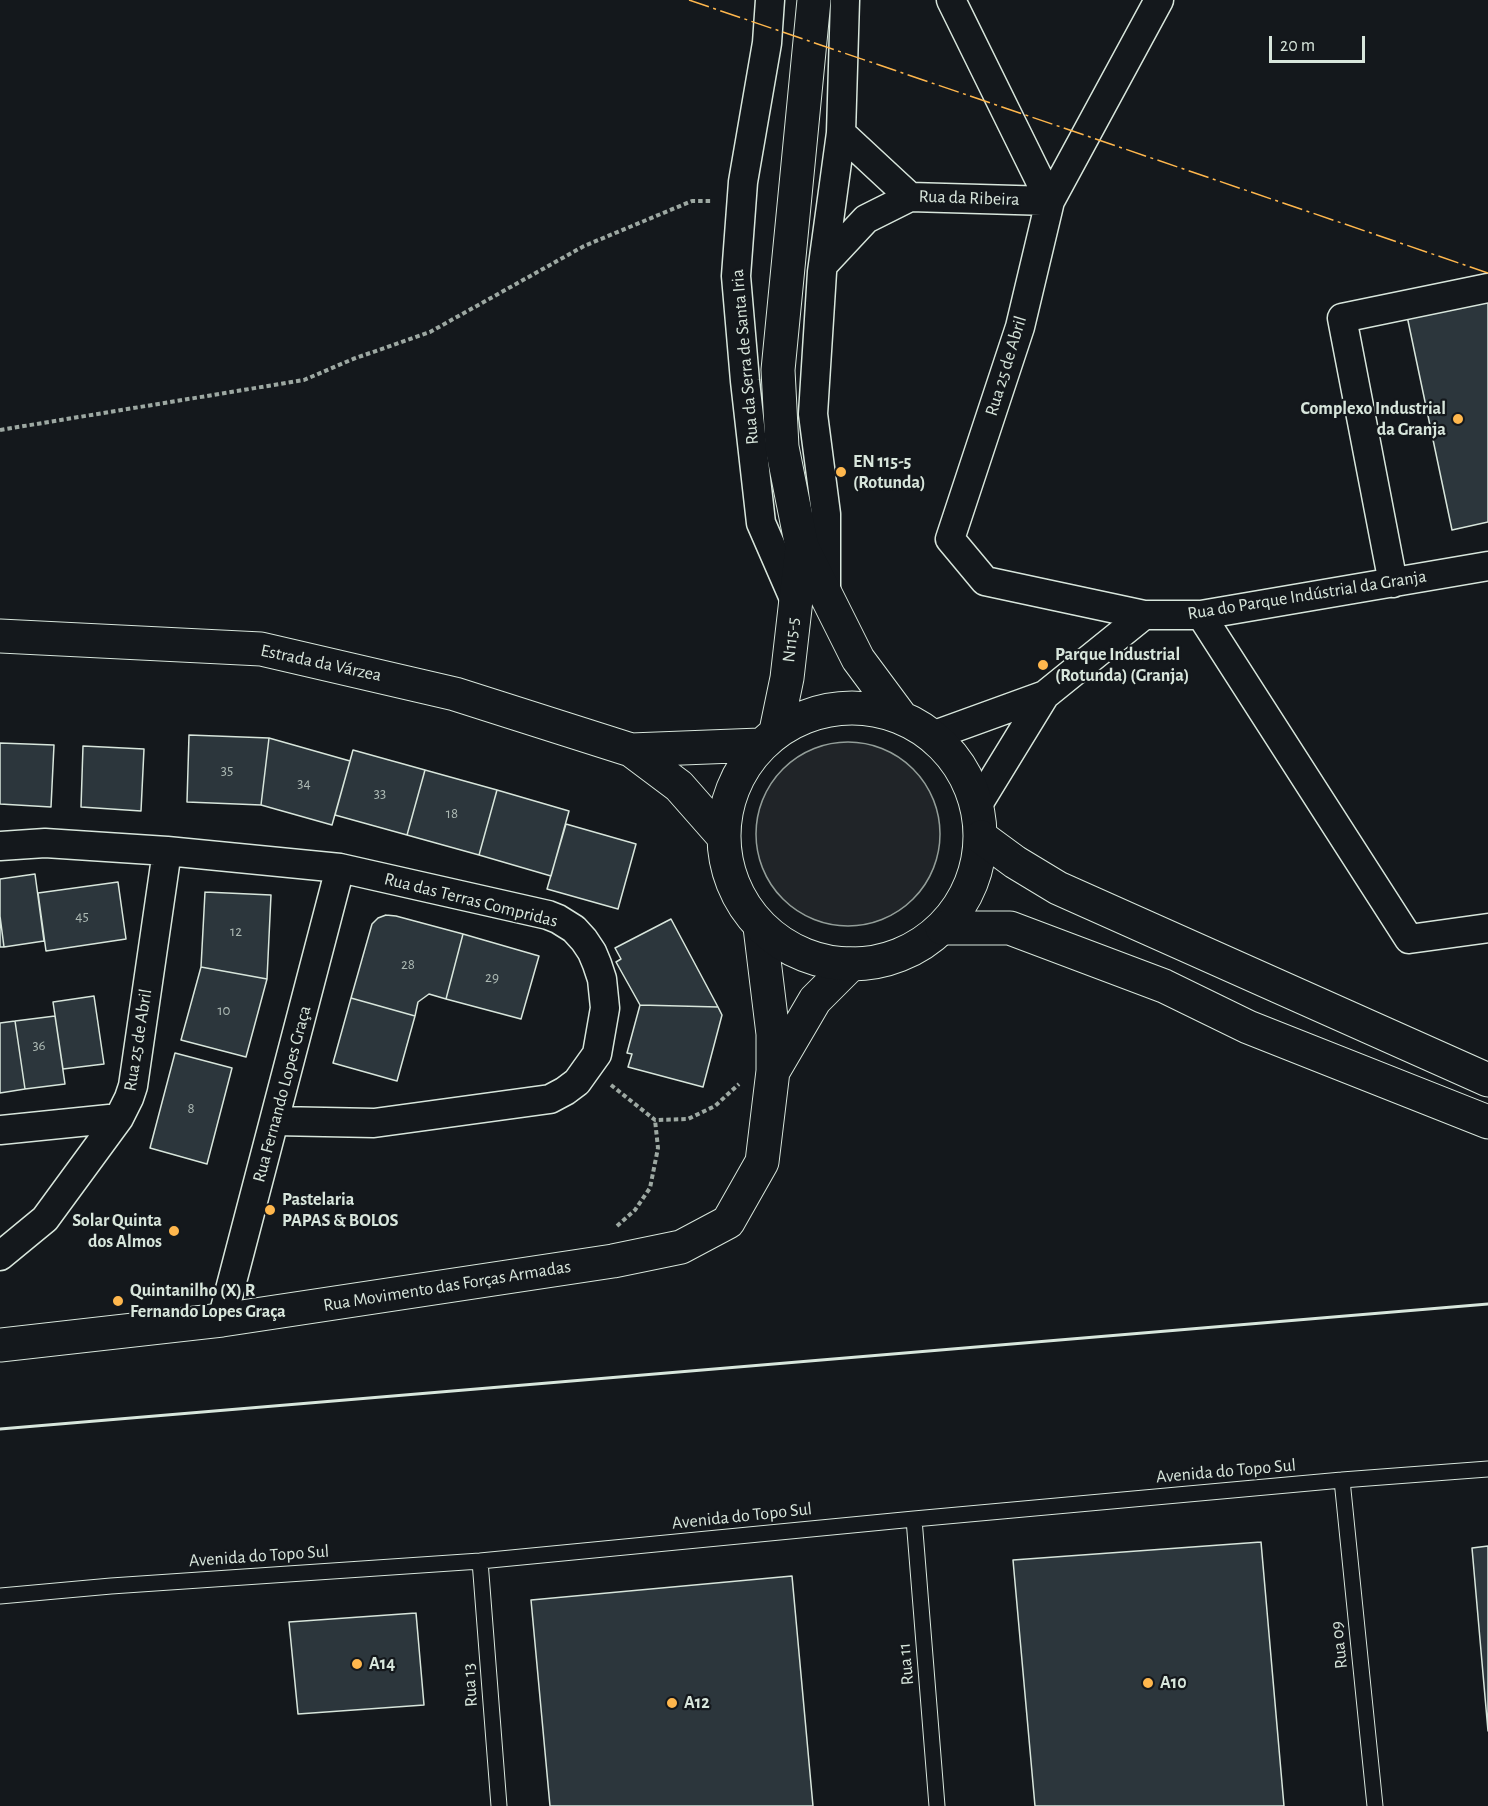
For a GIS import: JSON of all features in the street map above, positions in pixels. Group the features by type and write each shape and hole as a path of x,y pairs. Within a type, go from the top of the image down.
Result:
{"main road":[{"path":"814,0 778,370 782,447 811,597 901,717"},
{"name":"N115-5","path":"768,738 811,597"},
{"name":"Estrada da Várzea","path":"0,636 261,649 455,694 631,750 679,786 723,836"},
{"path":"859,707 901,717 932,736 961,767 979,821 976,870 963,901 942,928 915,948 884,960 851,964 818,960 787,947 760,927 740,900 727,869 723,836 727,802 740,771 768,738 815,712 859,707"},
{"name":"Estrada da Várzea","path":"631,750 768,738"},
{"path":"979,821 1015,862 1058,888 1488,1080"},
{"name":"Rua Movimento das Forças Armadas","path":"0,1345 222,1320 582,1266 681,1247 729,1222 762,1162 773,1071 773,1034 760,927"},
{"path":"942,928 1010,928 1164,986 1248,1027 1483,1120"},
{"name":"Rua Movimento das Forças Armadas","path":"773,1071 815,1000 851,964"}],"street":[{"name":"Rua da Serra de Santa Iria","path":"770,0 767,43 743,182 736,276 761,523 811,597"},
{"path":"811,597 826,514 813,414 824,264 841,133 845,0"},
{"path":"951,0 1050,201"},
{"name":"Rua 25 de Abril","path":"1144,615 986,581 950,539 1020,327 1050,201 1159,0"},
{"name":"Rua da Ribeira","path":"841,133 910,197 1050,201"},
{"path":"824,264 866,219 910,197"},
{"path":"1393,583 1342,318 1488,288"},
{"name":"Rua do Parque Indústrial da Granja","path":"1144,615 1201,615 1488,566"},
{"path":"932,736 1046,695 1144,615"},
{"path":"1201,615 1409,939 1488,928"},
{"path":"979,821 1046,695"},
{"name":"Rua das Terras Compridas","path":"0,846 45,843 166,851 340,868 548,915 574,929 584,940 597,964 605,1008 597,1054 577,1082 550,1099 374,1123 275,1121"},
{"name":"Rua 25 de Abril","path":"0,1256 45,1219 119,1118 133,1086 166,851"},
{"name":"Rua Fernando Lopes Graça","path":"222,1320 340,868"},
{"path":"0,1130 119,1118"}],"lane":[{"name":"Avenida do Topo Sul","path":"0,1596 111,1586 480,1561 914,1519 1488,1469"},
{"name":"Rua 09","path":"1342,1480 1375,1806"},
{"name":"Rua 11","path":"914,1519 937,1806"},
{"name":"Rua 13","path":"480,1561 499,1806"}],"path":[{"path":"0,430 304,380 353,359 430,332 584,246 692,201 742,201"},
{"path":"588,1067 655,1120 688,1119 715,1106 741,1083 773,1071"},
{"path":"582,1266 606,1235 635,1210 650,1188 658,1148 655,1120"}],"shaded area":[{"path":"848,742 883,749 899,757 913,769 925,783 933,799 940,834 933,869 925,885 913,899 899,911 883,919 848,926 813,919 797,911 783,899 771,885 763,869 756,834 763,799 771,783 783,769 797,757 813,749"}],"building":[{"name":"Complexo Industrial da Granja","path":"1488,300 1488,522 1452,530 1407,316"},
{"path":"189,735 269,738 261,805 187,802"},
{"path":"269,738 350,761 332,825 261,805"},
{"path":"0,743 54,745 51,807 0,804"},
{"path":"83,746 144,749 141,811 81,807"},
{"path":"353,750 425,770 407,835 335,815"},
{"path":"425,770 497,790 479,855 407,835"},
{"path":"497,790 569,811 551,876 479,855"},
{"path":"566,824 636,844 618,909 547,889"},
{"path":"35,874 44,941 4,947 0,916 0,879"},
{"path":"118,882 126,939 46,951 38,893"},
{"path":"205,892 271,895 267,979 201,967"},
{"path":"386,915 463,934 446,999 429,994 418,1002 415,1016 351,998 372,924 378,918"},
{"path":"0,916 4,947 0,947"},
{"path":"671,919 718,1007 640,1005 616,962 621,959 615,948"},
{"path":"463,934 539,956 521,1019 446,999"},
{"path":"201,967 267,979 246,1057 181,1040"},
{"path":"94,996 104,1064 63,1069 53,1002"},
{"path":"351,998 415,1016 397,1081 333,1063"},
{"path":"640,1005 718,1007 722,1015 703,1087 628,1067 632,1054 627,1053"},
{"path":"55,1016 65,1084 25,1089 15,1021"},
{"path":"15,1021 25,1089 0,1093 0,1023"},
{"path":"175,1053 232,1068 207,1164 150,1148"},
{"name":"A10","path":"1261,1542 1284,1806 1035,1806 1013,1560"},
{"path":"1488,1546 1488,1731 1472,1548"},
{"name":"A12","path":"792,1576 813,1806 550,1806 531,1600"},
{"name":"A14","path":"416,1613 424,1705 298,1714 289,1622"}],"wall":[{"path":"0,1429 1488,1304"}],"power":[{"path":"689,0 1488,273"}],"place":[{"name":"Complexo Industrial da Granja","path":"1458,419"},
{"name":"EN 115-5 (Rotunda)","path":"841,472"},
{"name":"Parque Industrial (Rotunda) (Granja)","path":"1043,665"},
{"name":"Pastelaria PAPAS & BOLOS","path":"270,1210"},
{"name":"Solar Quinta dos Almos","path":"174,1231"},
{"name":"Quintanilho (X) R Fernando Lopes Graça","path":"118,1301"},
{"name":"A14","path":"357,1664"},
{"name":"A10","path":"1148,1683"},
{"name":"A12","path":"672,1703"}]}
